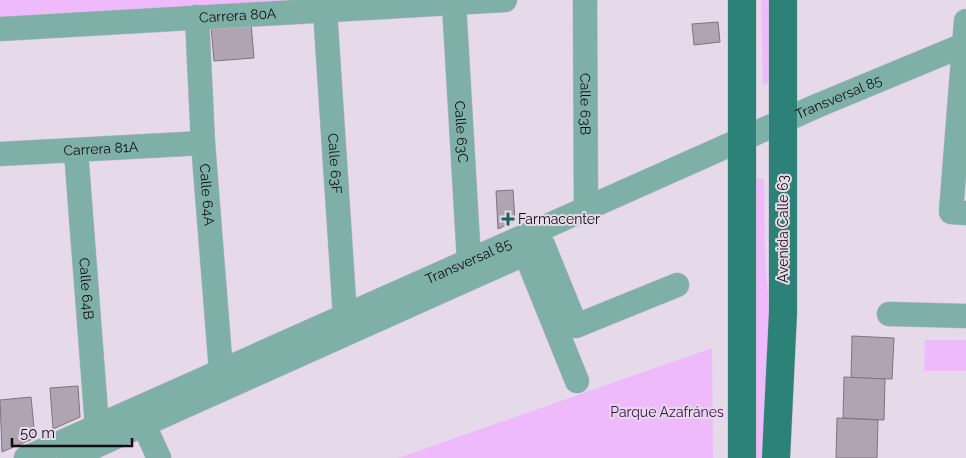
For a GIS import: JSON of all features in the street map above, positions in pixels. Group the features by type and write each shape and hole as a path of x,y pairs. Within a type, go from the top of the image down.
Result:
{"main road":[{"path":"742,0 742,458"},
{"name":"Avenida Calle 63","path":"776,458 783,312 783,0"}],"street":[{"name":"Carrera 80A","path":"0,29 505,0"},
{"name":"Calle 63B","path":"585,0 586,209"},
{"name":"Calle 63C","path":"454,3 468,261"},
{"name":"Calle 63F","path":"325,10 345,316"},
{"name":"Calle 64A","path":"197,18 203,143 221,371"},
{"path":"958,213 966,21"},
{"name":"Transversal 85","path":"69,458 144,425 783,128 965,52"},
{"name":"Carrera 81A","path":"0,154 203,143"},
{"name":"Transversal 85","path":"26,458 468,261 529,246 586,209 742,147"},
{"name":"Calle 64B","path":"76,151 97,426"},
{"path":"529,246 576,326 677,285"},
{"path":"529,246 577,381"},
{"path":"889,314 966,316"},
{"path":"41,458 99,431 120,416"},
{"path":"144,425 159,458"}],"green space":[{"path":"0,0 294,0 294,5 0,17"},
{"path":"761,0 771,0 771,82 763,85"},
{"path":"753,179 764,179 765,260 770,316 768,458 752,458"},
{"path":"925,340 966,340 966,371 924,371"},
{"name":"Parque Azafránes","path":"712,348 713,458 398,458"}],"building":[{"path":"718,22 720,42 694,45 692,24"},
{"path":"251,23 254,58 214,61 211,26"},
{"path":"513,190 515,221 498,229 496,191"},
{"path":"852,336 894,338 892,379 851,378"},
{"path":"844,377 885,379 884,420 843,418"},
{"path":"78,386 80,417 53,429 50,388"},
{"path":"31,397 35,438 2,452 0,400"},
{"path":"837,418 878,420 877,458 836,458"}],"place":[{"name":"Farmacenter","path":"508,219"}]}
